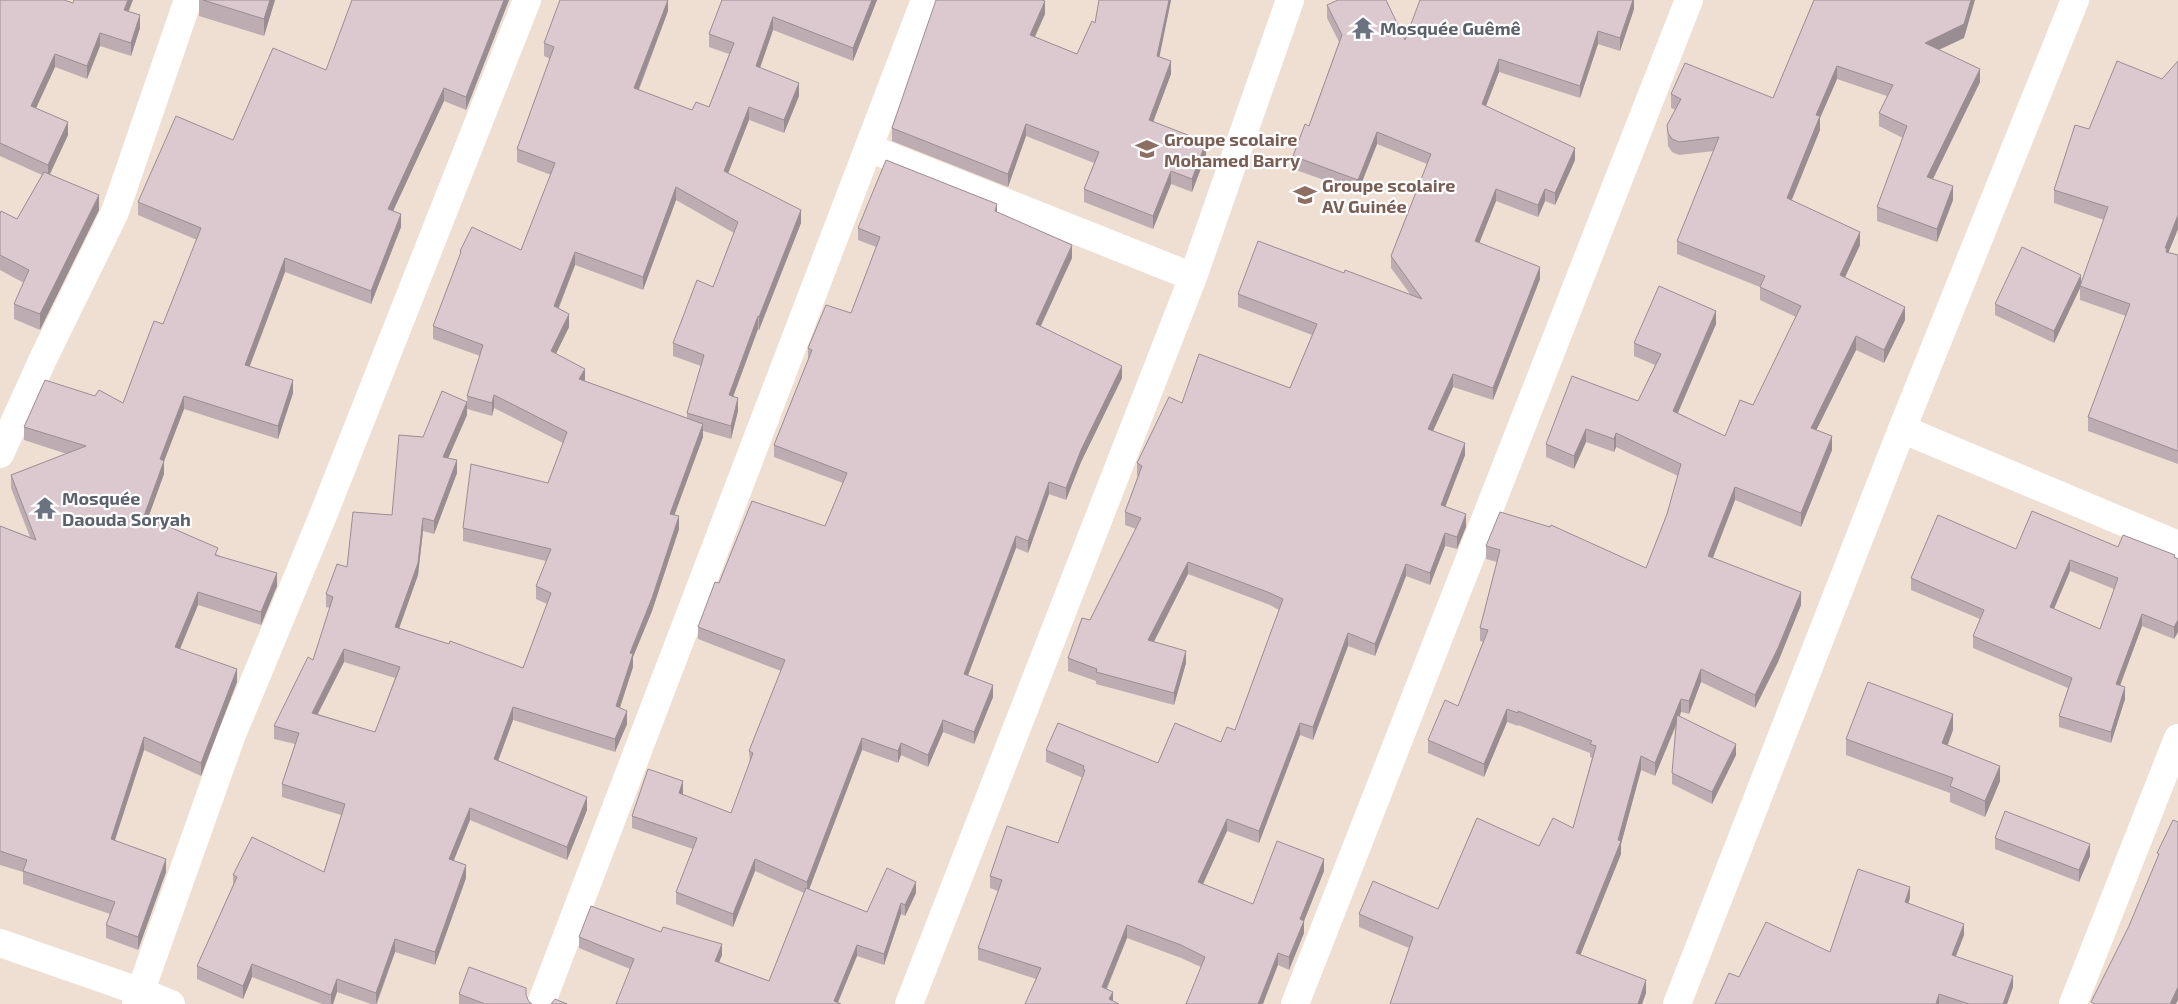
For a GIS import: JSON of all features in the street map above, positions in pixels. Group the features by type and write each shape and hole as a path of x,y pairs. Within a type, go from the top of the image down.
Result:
{"street":[{"path":"0,454 43,359 115,212 188,0"},
{"path":"138,998 231,737 326,508 527,0"},
{"path":"541,1004 925,0"},
{"path":"910,1004 1193,277 1290,0"},
{"path":"1295,1004 1689,0"},
{"path":"1677,1004 1902,429 2075,0"},
{"path":"868,148 1193,277"},
{"path":"1902,429 2178,545"},
{"path":"2073,1004 2178,738"},
{"path":"0,943 138,998 170,1004"}],"building":[{"path":"0,0 64,0 73,3 74,0 128,0 124,10 140,15 131,43 100,33 87,66 55,54 31,106 68,122 48,165 0,143"},
{"path":"203,0 270,0 264,19"},
{"path":"352,0 504,0 466,97 444,88 388,209 401,214 371,291 285,258 245,365 293,380 278,426 184,396 160,459 164,461 144,516 218,548 215,555 277,573 261,612 198,592 175,647 237,669 201,763 144,737 111,839 166,859 138,937 106,925 115,902 23,871 27,860 0,851 0,526 36,540 11,475 86,446 24,427 45,380 95,396 99,390 123,403 154,321 163,324 201,228 138,202 176,116 233,140 273,48 326,70"},
{"path":"560,0 668,0 634,88 692,110 696,102 709,107 734,43 709,34 722,0 872,0 853,48 773,17 756,66 799,83 784,120 749,107 724,171 801,210 758,316 729,395 738,398 731,426 687,413 704,355 673,343 697,280 713,287 738,222 676,187 643,277 575,252 554,306 569,314 551,351 585,369 579,379 703,424 670,514 679,516 652,598 630,653 633,654 616,706 627,711 615,739 513,707 494,759 587,797 567,847 470,808 449,859 466,865 435,952 395,939 376,993 337,979 331,995 252,964 243,986 197,966 237,877 233,875 252,837 324,872 345,804 282,784 299,733 274,726 308,657 313,660 333,597 326,594 337,564 347,567 353,512 392,515 399,435 423,437 442,391 467,402 443,457 457,460 434,521 423,518 418,563 395,627 449,644 450,641 523,668 551,593 536,586 551,549 463,528 471,464 548,483 567,432 494,395 492,403 467,396 483,345 433,326 460,251 472,227 521,250 555,163 517,149 554,47 544,43","holes":["344,649 400,667 375,732 312,713"]},
{"path":"936,0 1045,1 1030,35 1077,54 1092,21 1095,23 1099,0 1169,0 1157,56 1171,61 1149,120 1206,142 1192,179 1171,171 1153,216 1084,189 1099,152 1026,124 1008,174 892,128"},
{"path":"1338,0 1386,0 1405,40 1420,0 1633,0 1620,38 1598,31 1580,86 1499,59 1482,104 1575,148 1555,193 1545,189 1538,205 1496,189 1475,241 1540,267 1493,388 1453,374 1428,429 1465,443 1441,505 1466,514 1457,537 1445,533 1430,573 1406,564 1375,644 1348,633 1313,727 1300,723 1259,831 1227,819 1198,882 1253,904 1277,841 1324,859 1300,919 1304,921 1289,957 1278,953 1258,1004 1186,1004 1205,957 1181,945 1127,925 1102,987 1113,992 1109,999 1119,1004 1025,1004 1041,968 978,948 1002,880 990,876 1007,826 1058,843 1085,770 1083,769 1084,766 1046,750 1058,723 1158,763 1175,723 1221,742 1227,727 1235,730 1283,599 1188,562 1148,640 1186,651 1174,693 1096,672 1097,669 1068,658 1082,618 1090,620 1141,518 1125,512 1142,466 1137,463 1169,397 1182,403 1199,354 1290,388 1317,324 1238,294 1258,241 1344,273 1345,270 1422,299 1391,256 1431,154 1377,132 1358,180 1293,156 1305,124 1309,126 1342,35 1327,5"},
{"path":"1814,0 1971,0 1964,24 1925,43 1980,69 1927,177 1953,186 1937,229 1877,207 1907,126 1879,113 1893,85 1837,66 1816,115 1820,116 1787,198 1860,232 1840,275 1905,307 1884,350 1856,336 1811,428 1832,436 1801,513 1735,487 1708,556 1801,592 1778,648 1755,695 1701,669 1689,701 1681,699 1655,763 1641,756 1618,840 1621,841 1576,953 1646,980 1638,1004 1390,1004 1413,937 1359,914 1373,881 1438,909 1477,818 1539,846 1553,818 1573,828 1596,746 1590,744 1592,741 1518,711 1518,713 1507,709 1484,764 1428,740 1445,700 1458,706 1488,630 1480,628 1500,550 1486,546 1500,512 1550,527 1551,525 1646,568 1667,514 1681,464 1616,433 1614,439 1586,429 1574,456 1546,444 1572,376 1638,401 1661,354 1634,343 1659,286 1716,311 1673,411 1725,436 1740,400 1753,405 1801,306 1760,287 1765,276 1677,241 1719,137 1679,142 1672,139 1668,133 1667,125 1681,99 1671,94 1685,63 1773,98"},
{"path":"2117,61 2162,79 2178,61 2178,215 2165,248 2167,248 2166,252 2178,255 2178,451 2088,417 2130,304 2080,286 2108,207 2054,190 2075,125 2089,129"},
{"path":"886,160 997,204 995,211 1072,245 1036,324 1122,366 1081,450 1066,488 1049,482 1028,541 1016,536 964,674 993,685 974,732 943,720 928,755 901,743 898,751 862,738 807,882 755,859 733,914 676,892 697,838 632,816 648,769 683,781 679,793 731,813 753,753 749,751 785,660 698,627 715,582 719,583 752,501 825,526 847,473 774,445 812,350 808,348 826,305 851,313 880,237 858,228"},
{"path":"44,172 99,195 40,314 14,304 29,270 0,255 0,214 1,211 17,219"},
{"path":"2022,247 2081,275 2054,331 1995,304"},
{"path":"2032,511 2118,547 2123,535 2175,555 2174,557 2178,559 2178,620 2174,627 2142,614 2116,684 2125,687 2111,732 2059,716 2072,678 1973,636 1984,610 1911,578 1938,515 2016,549","holes":["2070,560 2118,578 2100,629 2050,607"]},
{"path":"1868,682 1953,714 1942,743 2000,766 1985,801 1950,786 1953,778 1846,739"},
{"path":"1677,715 1736,744 1712,792 1672,773"},
{"path":"2005,811 2090,844 2079,870 1995,838"},
{"path":"2173,820 2178,822 2178,987 2170,1004 2095,1004 2091,1002 2129,926 2159,854 2157,853"},
{"path":"887,868 916,882 905,905 901,903 884,954 857,945 834,1001 841,1004 616,1004 634,959 579,937 591,906 661,932 663,927 722,944 715,961 769,981 806,888 867,912"},
{"path":"1858,869 1910,887 1905,902 1964,924 1952,955 2013,976 2003,1004 1969,1004 1939,994 1936,1004 1715,1004 1729,973 1739,977 1766,922 1830,952"},
{"path":"469,967 526,988 526,995 532,1004 485,1004 459,994"},
{"path":"555,999 567,1004 551,1004"}],"place":[{"name":"Mosquée Guêmê","path":"1363,28"},
{"name":"Groupe scolaire Mohamed Barry","path":"1147,149"},
{"name":"Groupe scolaire AV Guinée","path":"1305,195"},
{"name":"Mosquée Daouda Soryah","path":"45,508"}]}
